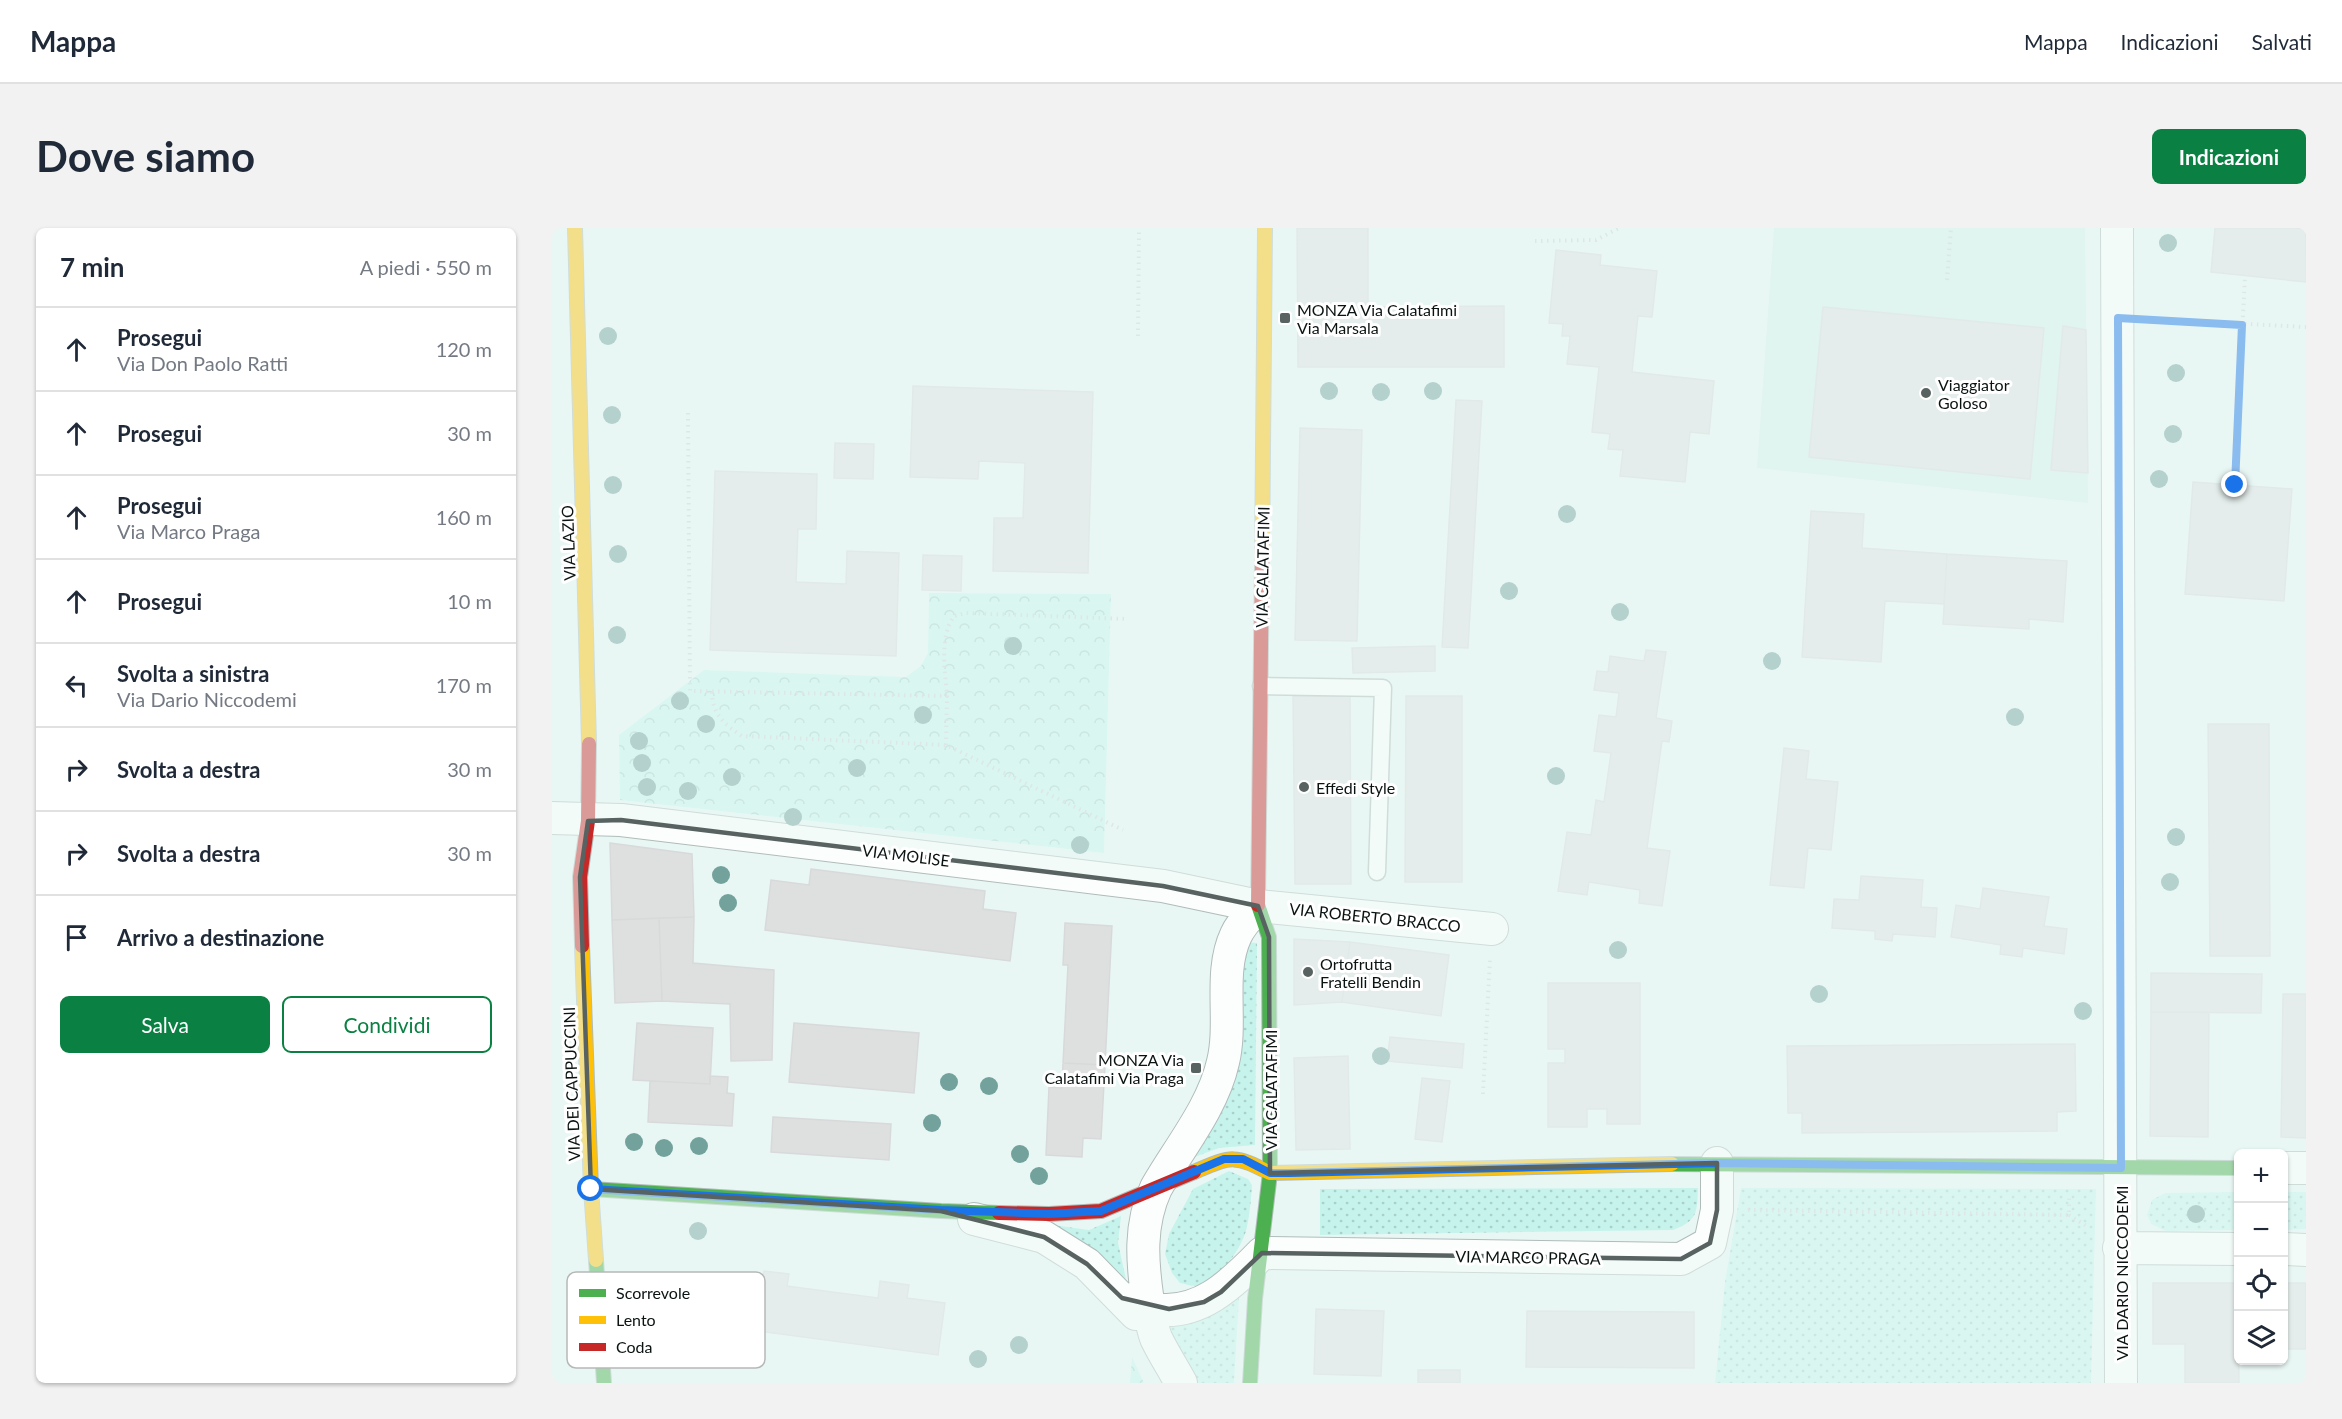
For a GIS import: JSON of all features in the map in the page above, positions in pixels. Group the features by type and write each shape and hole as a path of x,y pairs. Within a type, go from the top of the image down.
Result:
{"street":[{"name":"VIA LAZIO","path":"575,228 590,698 588,820"},
{"name":"VIA CALATAFIMI","path":"1250,1383 1255,1299 1270,1173 1269,937 1258,906 1265,228"},
{"name":"VIA DARIO NICCODEMI","path":"2117,228 2121,1383"},
{"name":"VIA MOLISE","path":"552,818 621,820 1163,886 1258,906"},
{"name":"VIA DEI CAPPUCCINI","path":"588,820 580,877 591,1189 597,1272"},
{"path":"1142,1314 1145,1281 1142,1240 1146,1213 1156,1188 1215,1087 1223,1063 1227,1036 1230,950 1237,932 1258,906"},
{"name":"VIA ROBERTO BRACCO","path":"1258,906 1492,929"},
{"path":"591,1189 941,1210 1049,1214 1101,1211 1224,1159 1243,1159 1270,1173 1717,1163 2234,1168"},
{"name":"VIA MARCO PRAGA","path":"1262,1253 1681,1259 1710,1243 1718,1210 1717,1163"},
{"path":"2288,1168 2306,1168"},
{"path":"941,1210 1044,1237 1088,1264 1142,1314 1181,1383"},
{"path":"2119,1248 2234,1249"},
{"path":"2288,1249 2306,1250"},
{"path":"1142,1314 1204,1302 1235,1281 1262,1253"},
{"name":"VIA DEI CAPPUCCINI","path":"603,1368 604,1383"}],"lane":[{"path":"1261,686 1383,688 1377,872"}],"path":[{"path":"1137,336 1138,228"},
{"path":"1535,241 1596,240 1619,228"},
{"path":"1947,280 1951,228"},
{"path":"2235,485 2245,276"},
{"path":"2118,306 2242,325 2306,327"},
{"path":"688,413 690,691 946,696"},
{"path":"946,745 945,657 948,624 954,616 966,613 1128,619"},
{"path":"712,692 712,702 722,723 742,736 946,745 1123,830"},
{"path":"1483,1094 1492,929"},
{"path":"1718,1210 2068,1215 2069,1167"}],"highlighted area":[{"path":"621,820 1163,886 1258,906 1269,937 1270,1173 1717,1163 1717,1210 1710,1243 1681,1259 1262,1253 1221,1292 1204,1302 1169,1309 1122,1298 1087,1264 1044,1237 941,1211 591,1189 580,877 588,821"}],"shaded area":[{"path":"1774,228 2085,228 2088,503 1757,468"}],"green space":[{"path":"929,593 1111,594 1104,853 620,800 619,735 704,670 906,677 921,666 928,653"},
{"path":"1245,942 1257,943 1255,1145 1219,1148 1192,1158 1240,1013"},
{"path":"1229,1171 1248,1179 1252,1185 1245,1235 1229,1262 1207,1283 1192,1286 1180,1283 1172,1273 1165,1254 1169,1234 1193,1189"},
{"path":"1698,1188 1696,1209 1692,1219 1673,1230 1320,1235 1320,1189"},
{"path":"1741,1188 2096,1189 2091,1383 1715,1383 1725,1282"},
{"path":"2234,1192 2234,1230 2166,1231 2151,1224 2147,1215 2152,1200 2165,1193"},
{"path":"2288,1192 2306,1192 2306,1229 2288,1230"},
{"path":"1121,1216 1118,1243 1126,1279 1053,1225 1089,1230"},
{"path":"1239,1298 1234,1383 1193,1383 1166,1325 1204,1317"},
{"path":"1132,1357 1144,1383 1130,1383"}],"building":[{"path":"1297,228 1368,228 1368,307 1504,306 1504,367 1298,367"},
{"path":"2215,228 2306,228 2306,282 2211,272"},
{"path":"1556,250 1601,255 1600,265 1657,271 1652,317 1638,316 1632,372 1714,381 1709,434 1690,432 1685,482 1620,476 1623,450 1608,449 1610,434 1592,432 1599,367 1567,364 1570,336 1562,336 1563,324 1549,323"},
{"name":"Viaggiator Goloso","path":"1823,307 2044,328 2030,479 1809,457"},
{"path":"2063,326 2086,330 2088,473 2051,470"},
{"path":"913,386 1093,392 1088,573 993,571 994,518 1023,518 1025,463 979,461 978,479 910,477"},
{"path":"1456,400 1482,401 1468,648 1442,647"},
{"path":"1300,428 1362,430 1357,641 1295,640"},
{"path":"835,443 874,444 873,479 834,478"},
{"path":"715,471 817,474 816,529 798,529 796,582 846,584 847,551 899,553 896,656 710,650"},
{"path":"2193,482 2292,489 2284,601 2185,594"},
{"path":"1811,511 1864,514 1862,548 1947,554 1944,604 1885,601 1881,662 1802,657"},
{"path":"1947,554 2067,561 2063,622 2029,619 2029,629 1943,624"},
{"path":"923,555 962,556 961,591 922,590"},
{"path":"1435,646 1435,671 1353,673 1352,648"},
{"path":"1646,650 1666,652 1656,718 1672,721 1669,742 1662,741 1647,848 1670,851 1662,906 1639,903 1640,890 1589,882 1587,895 1558,891 1567,832 1591,835 1596,800 1604,802 1611,753 1594,751 1599,715 1616,717 1619,693 1594,690 1597,671 1608,672 1610,656 1644,661"},
{"path":"1293,696 1350,696 1351,884 1295,884"},
{"path":"1406,696 1462,696 1462,882 1405,882"},
{"path":"2208,724 2269,724 2270,956 2210,956"},
{"path":"1784,748 1809,751 1806,779 1838,782 1831,850 1808,848 1804,888 1770,885"},
{"path":"610,843 692,854 694,917 612,920"},
{"path":"811,869 985,891 983,909 1016,913 1010,961 765,930 771,880 809,885"},
{"path":"1861,876 1923,880 1921,907 1937,908 1935,937 1893,934 1892,941 1875,939 1875,931 1832,928 1834,899 1859,900"},
{"path":"1983,888 2049,897 2044,926 2067,929 2064,954 2023,948 2022,957 2000,954 2001,945 1951,937 1956,905 1980,909"},
{"path":"694,917 693,963 774,970 772,1060 731,1061 730,1004 662,1001 659,918"},
{"path":"659,918 662,1001 615,1003 612,920"},
{"path":"1065,923 1112,926 1105,1065 1063,1063 1068,965 1063,965"},
{"path":"1294,939 1350,942 1342,1002 1294,1005"},
{"path":"1350,942 1449,955 1441,1016 1342,1002"},
{"path":"2151,973 2262,974 2261,1013 2151,1012"},
{"path":"1548,983 1640,983 1640,1124 1607,1124 1607,1109 1587,1109 1587,1127 1548,1127 1548,1063 1565,1063 1565,1049 1548,1049"},
{"path":"2283,994 2306,994 2306,1138 2281,1137"},
{"path":"2151,1012 2209,1012 2208,1137 2150,1136"},
{"path":"637,1023 713,1028 710,1084 633,1080"},
{"path":"794,1023 919,1033 914,1093 789,1082"},
{"path":"1390,1037 1464,1044 1462,1068 1387,1061"},
{"path":"2075,1044 2076,1111 2057,1112 2057,1131 1802,1133 1802,1113 1788,1113 1787,1046"},
{"path":"1348,1056 1350,1149 1296,1150 1294,1058"},
{"path":"1063,1063 1105,1065 1101,1139 1083,1138 1082,1157 1046,1155 1049,1087 1062,1088"},
{"path":"710,1076 728,1077 727,1093 734,1094 732,1126 648,1122 650,1081 710,1084"},
{"path":"1422,1078 1450,1081 1442,1142 1415,1139"},
{"path":"773,1117 891,1124 889,1160 771,1152"},
{"path":"764,1272 789,1274 787,1286 878,1298 880,1281 909,1285 907,1298 945,1303 938,1355 765,1332"},
{"path":"2153,1283 2234,1283 2234,1365 2239,1365 2239,1383 2185,1383 2185,1344 2153,1344"},
{"path":"2288,1283 2306,1283 2306,1349 2288,1349"},
{"path":"1316,1309 1384,1311 1381,1376 1314,1374"},
{"path":"1527,1311 1694,1312 1694,1368 1526,1367"},
{"path":"1418,1370 1460,1370 1460,1383 1418,1383"}],"traffic: fast":[{"path":"1250,1383 1255,1299 1270,1173 1269,937 1258,905"},
{"path":"1672,1164 2234,1168"},
{"path":"591,1189 999,1213"},
{"path":"596,1260 597,1272"},
{"path":"603,1368 604,1383"}],"traffic: slow":[{"path":"575,228 589,744"},
{"path":"1262,560 1265,228"},
{"path":"582,946 591,1189 596,1260"},
{"path":"1194,1172 1232,1159 1240,1160 1270,1173 1672,1164"}],"traffic: jam":[{"path":"1258,905 1262,560"},
{"path":"582,946 580,877 588,821 589,744"},
{"path":"999,1213 1049,1214 1101,1211 1194,1172"}],"place":[{"name":"MONZA Via Calatafimi Via Marsala","path":"1285,318"},
{"name":"Viaggiator Goloso","path":"1926,393"},
{"name":"Effedi Style","path":"1304,787"},
{"name":"Ortofrutta Fratelli Bendin","path":"1308,972"},
{"name":"MONZA Via Calatafimi Via Praga","path":"1196,1068"}],"route":[{"path":"591,1189 639,1194 1049,1214 1101,1211 1213,1162 1235,1158 1243,1159 1270,1173 1717,1163 2121,1168 2119,1121 2118,318 2242,325 2235,485"}]}
